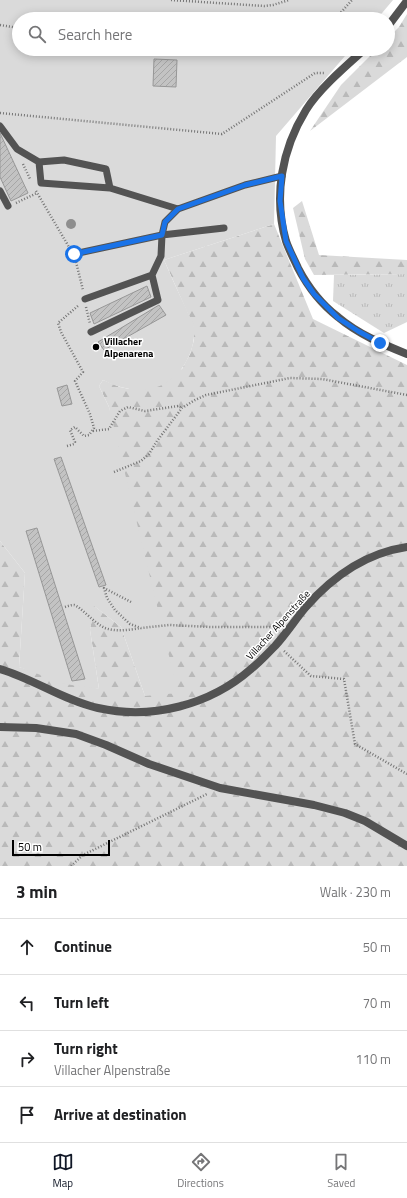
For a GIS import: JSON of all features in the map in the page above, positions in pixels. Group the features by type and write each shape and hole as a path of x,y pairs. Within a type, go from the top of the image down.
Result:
{"street":[{"path":"395,16 407,0"},
{"path":"358,56 320,92 304,114 295,130 286,153 280,201 286,241 303,278 314,294 338,318 380,343 407,354"},
{"name":"Villacher Alpenstraße","path":"0,669 18,674 58,694 99,708 136,712 177,708 198,701 230,685 251,670 276,644 306,607 338,576 357,564 380,554 407,547"},
{"path":"0,727 36,728 76,734 106,745 149,764 220,788 345,812 365,821 407,846"}],"lane":[{"path":"0,126 17,149 39,162 64,160 106,169 110,188"},
{"path":"39,162 41,183 110,188 178,209"},
{"path":"91,332 158,300 152,274 161,256 162,235 165,222 178,209 245,185 282,176"},
{"path":"0,191 11,205"},
{"path":"74,254 162,235 224,228"},
{"path":"85,299 152,274"}],"path":[{"path":"171,0 264,6 273,5 288,0"},
{"path":"341,12 352,0"},
{"path":"0,25 12,27"},
{"path":"0,113 222,134 314,73 340,73"},
{"path":"17,149 31,182"},
{"path":"34,187 74,254 91,332"},
{"path":"11,205 37,193"},
{"path":"85,299 58,323 61,332 83,372 75,381 90,414 94,428 93,431"},
{"path":"114,472 142,461 149,454 182,408 206,395 290,378 322,380 407,395"},
{"path":"67,446 74,444 70,430 71,428 75,427 84,436 90,435 93,431 109,429 120,411 128,407 145,410 178,406 182,408"},
{"path":"131,602 104,588 107,598 115,610 130,624 141,628"},
{"path":"65,607 73,605 104,628 110,629 128,630 169,626 218,628 280,627 289,629"},
{"path":"276,644 311,676 344,679 356,744 407,774"},
{"path":"70,866 83,855 220,788"}],"green space":[{"name":"Villacher Alpenarena","path":"0,0 393,0 383,12 12,12 12,56 345,56 276,136 274,224 164,260 194,327 191,350 179,373 170,381 149,389 138,390 127,388 103,380 99,386 109,407 178,693 145,696 121,627 94,606 90,630 99,689 65,684 19,667 25,573 0,541"},
{"path":"407,14 407,57 310,131 341,85 370,56 395,56 395,31"},
{"path":"302,201 319,255 407,260 407,274 314,275 305,259 293,208"},
{"path":"274,224 313,319 407,365 407,866 0,866 0,541 25,573 19,667 99,689 90,630 93,605 121,627 145,696 109,407 99,386 103,380 129,389 182,369 190,354 194,340 193,325 164,260"},
{"path":"407,274 407,322 384,333 333,301 334,275"}],"building":[{"path":"154,59 177,60 176,87 153,86"},
{"path":"0,133 28,193 11,201 0,177"},
{"path":"147,286 151,297 94,324 90,313"},
{"path":"159,305 166,315 104,350 98,342"},
{"path":"67,385 72,404 62,406 57,388"},
{"path":"61,457 106,585 99,587 54,459"},
{"path":"37,528 85,679 72,681 26,531"}],"place":[{"name":"Villacher Alpenarena","path":"96,347"}],"route":[{"path":"74,254 162,235 165,222 178,209 245,185 282,176 280,201 286,241 303,278 314,294 338,318 380,343"}]}
